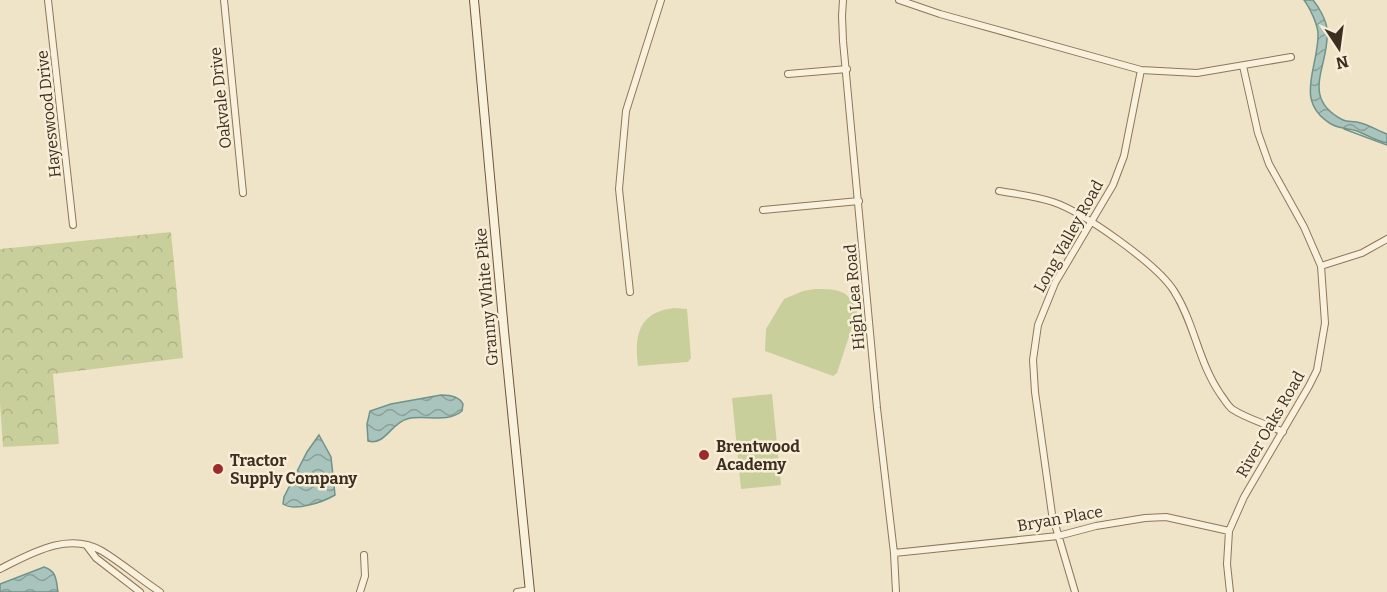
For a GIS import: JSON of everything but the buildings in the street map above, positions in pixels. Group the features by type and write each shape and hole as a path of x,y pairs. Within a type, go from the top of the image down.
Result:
{"main road":[{"name":"Granny White Pike","path":"474,0 530,591"}],"street":[{"name":"Hayeswood Drive","path":"48,0 73,225"},
{"name":"Oakvale Drive","path":"224,0 243,193"},
{"path":"630,292 619,189 626,111 661,0"},
{"name":"High Lea Road","path":"843,0 842,25 896,592"},
{"path":"899,0 940,14 1141,70 1197,73 1291,57"},
{"name":"River Oaks Road","path":"1230,592 1227,564 1229,531 1244,497 1310,386 1322,349 1325,323 1321,266 1304,227 1269,164 1258,133 1243,66"},
{"path":"788,74 847,69"},
{"name":"Long Valley Road","path":"1075,592 1058,536 1047,476 1033,360 1038,325 1055,283 1113,185 1124,156 1141,70"},
{"path":"999,191 1034,196 1056,203 1090,222 1142,257 1173,290 1191,327 1211,381 1231,408 1283,432"},
{"path":"763,210 859,201"},
{"path":"1321,266 1362,253 1387,239"},
{"name":"Bryan Place","path":"894,553 1058,536 1111,523 1166,517 1229,531"},
{"path":"0,569 40,549 53,545 77,544 100,550 160,592"},
{"path":"87,546 96,558 138,591 144,582"},
{"path":"360,592 365,576 364,555"},
{"path":"517,592 530,591"}],"green space":[{"path":"171,232 183,358 53,374 59,444 3,447 0,403 0,249"},
{"path":"815,289 841,292 854,304 857,312 837,373 833,376 765,351 766,329 784,299"},
{"path":"674,308 687,309 691,358 688,362 638,366 637,344 641,327 653,314"},
{"path":"772,394 781,485 741,489 732,398"}],"water":[{"path":"1304,0 1313,0 1318,6 1327,29 1319,90 1322,101 1330,111 1343,120 1361,123 1387,134 1387,143 1331,124 1313,105 1310,94 1318,34 1317,26"},
{"path":"441,395 459,399 463,404 462,411 449,417 407,419 401,421 379,440 368,441 367,424 370,411 391,404"},
{"path":"319,435 331,457 335,495 302,507 283,504 284,497 307,452"},
{"path":"44,567 54,574 58,592 0,592 0,584"}],"waterway":[{"path":"1344,129 1387,145"}],"place":[{"name":"Brentwood Academy","path":"704,455"},
{"name":"Tractor Supply Company","path":"218,469"}]}
